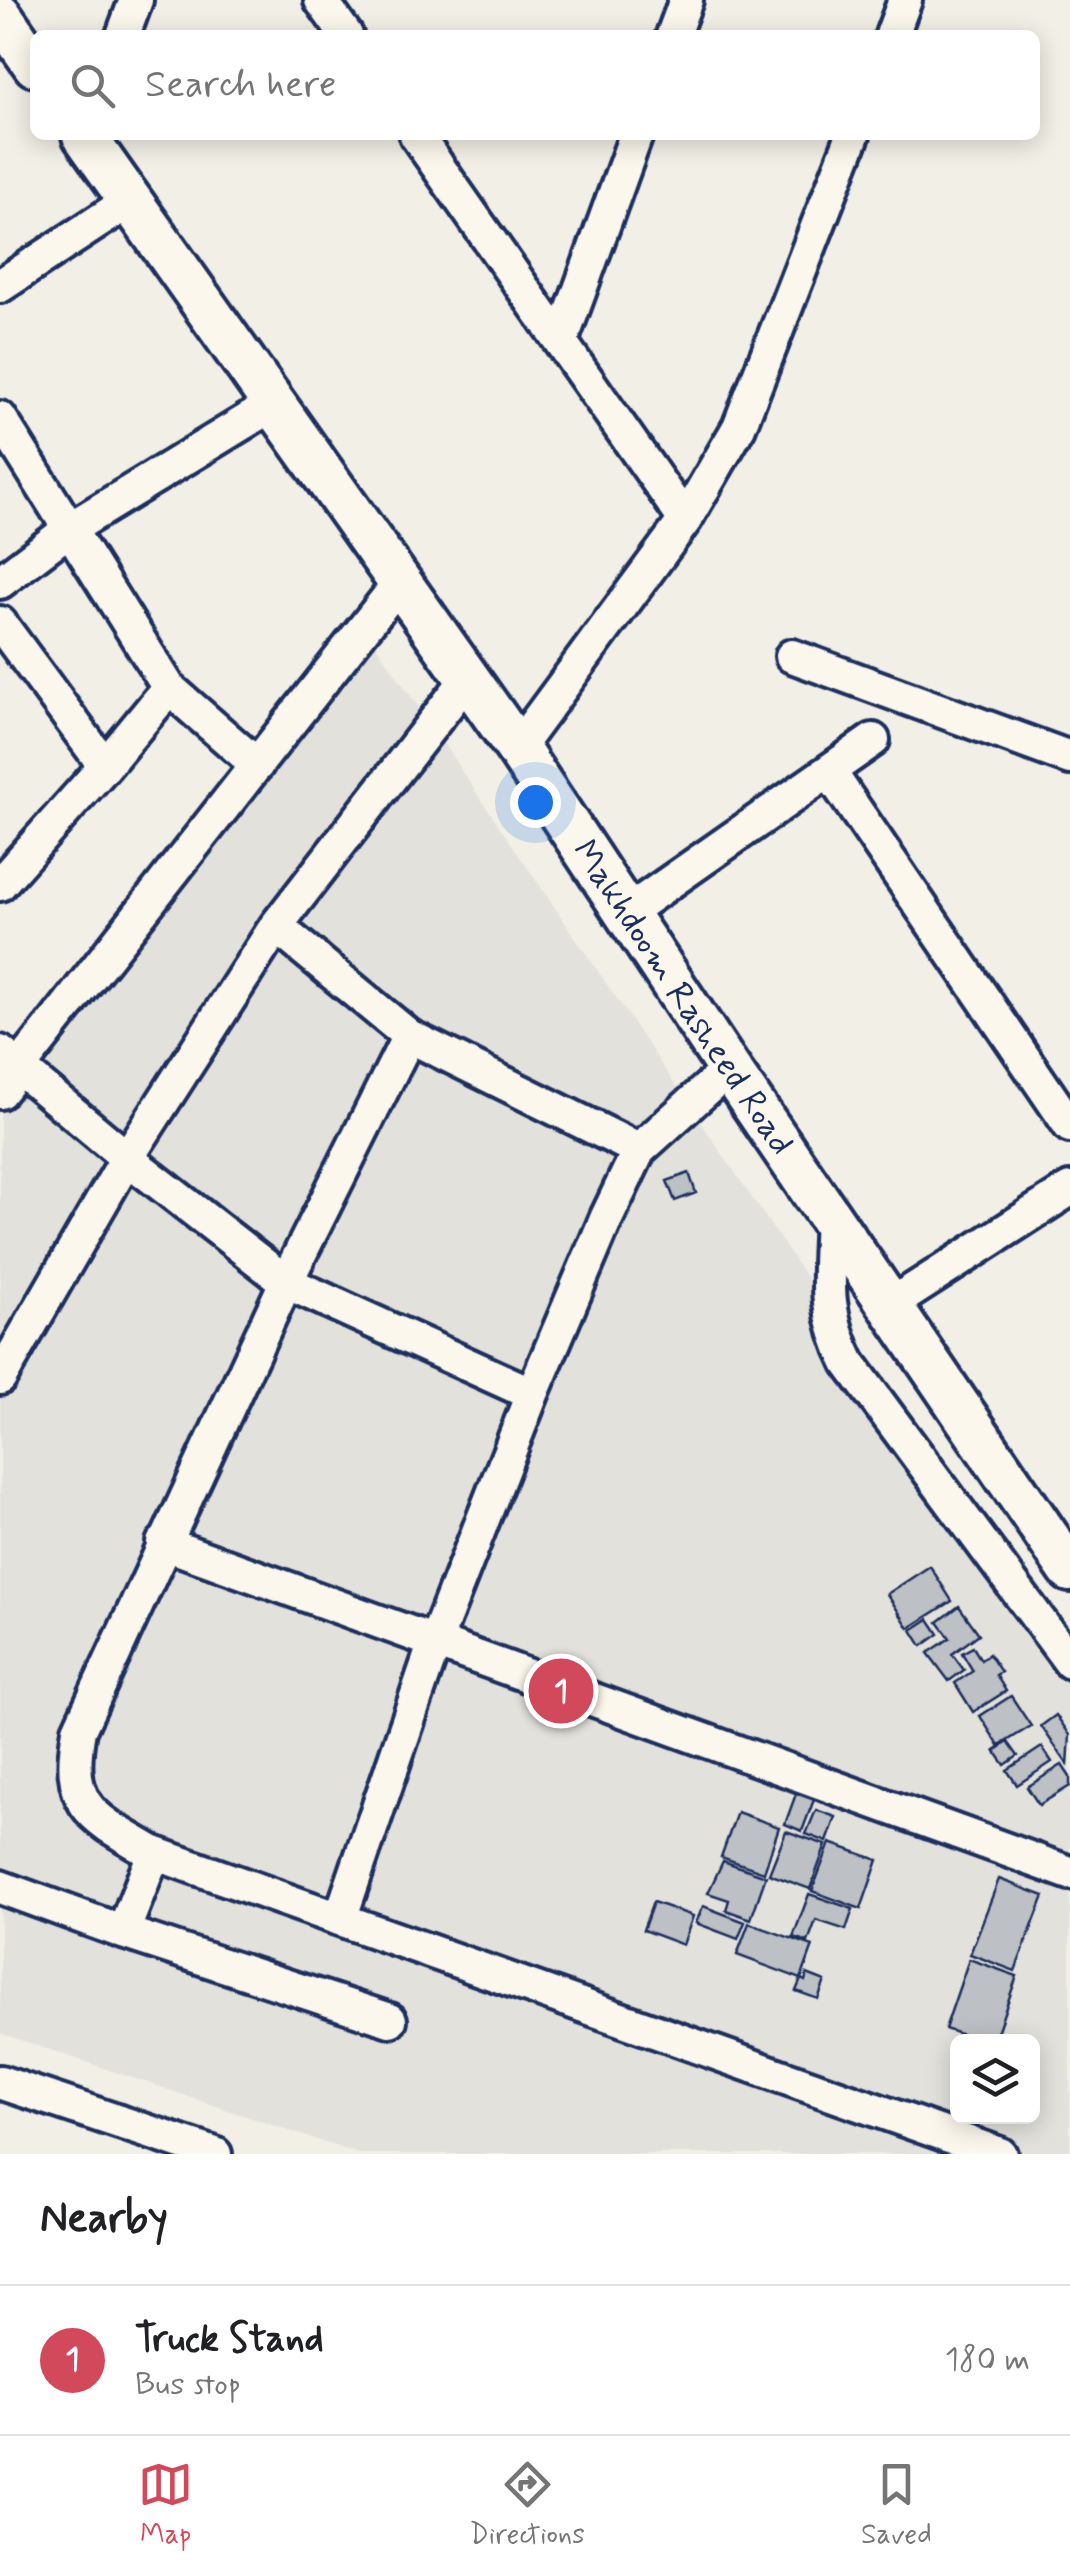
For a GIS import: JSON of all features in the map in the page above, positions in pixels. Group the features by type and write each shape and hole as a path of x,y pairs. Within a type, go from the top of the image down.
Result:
{"main road":[{"path":"0,16 30,58"},
{"name":"Makhdoom Rasheed Road","path":"88,140 517,748 729,1069 1070,1570"}],"street":[{"path":"125,30 136,0"},
{"path":"321,0 342,30"},
{"path":"675,30 686,0"},
{"path":"894,30 905,0"},
{"path":"419,140 684,520"},
{"path":"560,342 634,140"},
{"path":"517,748 684,520 739,427 850,140"},
{"path":"0,286 130,200"},
{"path":"0,582 72,528 274,404"},
{"path":"0,418 169,688 258,765"},
{"path":"400,582 258,765 7,1071 286,1282 532,1394"},
{"path":"0,622 105,766"},
{"path":"792,656 1070,758"},
{"path":"0,1378 127,1158 276,926 468,678"},
{"path":"0,884 169,688"},
{"path":"626,913 873,740"},
{"path":"829,771 1070,1126"},
{"path":"276,926 409,1036 639,1150"},
{"path":"409,1036 286,1282 80,1730 74,1778 83,1802 98,1820 154,1852 1000,2154"},
{"path":"340,1919 434,1642 532,1394 639,1150 729,1069"},
{"path":"890,1305 1070,1189"},
{"path":"831,1218 828,1296 833,1331 849,1363 1070,1662"},
{"path":"163,1543 1070,1873"},
{"path":"123,1932 154,1852"},
{"path":"0,1887 390,2020"},
{"path":"0,2082 140,2140 216,2154"}],"shaded area":[{"path":"376,645 1070,1665 1070,2154 358,2154 0,2033 0,1114"}],"building":[{"path":"689,1173 696,1193 675,1201 667,1181"},
{"path":"930,1566 952,1601 909,1628 887,1594"},
{"path":"959,1606 979,1634 952,1654 964,1670 949,1681 928,1653 950,1638 938,1622"},
{"path":"929,1619 939,1634 922,1646 912,1630"},
{"path":"973,1647 981,1660 989,1654 1001,1672 996,1675 1006,1691 973,1712 955,1683 973,1671 962,1653"},
{"path":"1011,1696 1031,1726 999,1746 980,1716"},
{"path":"1056,1715 1070,1735 1068,1765 1041,1726"},
{"path":"1008,1742 1018,1756 1005,1765 995,1751"},
{"path":"1042,1747 1052,1762 1017,1785 1007,1770"},
{"path":"1062,1765 1070,1777 1070,1786 1039,1805 1027,1787"},
{"path":"797,1791 815,1797 802,1831 785,1824"},
{"path":"816,1810 836,1817 827,1842 806,1834"},
{"path":"737,1812 779,1827 764,1872 721,1857"},
{"path":"786,1831 826,1845 810,1889 769,1874"},
{"path":"830,1843 878,1860 861,1909 812,1891"},
{"path":"723,1861 766,1876 751,1919 726,1910 729,1900 708,1893"},
{"path":"999,1879 1044,1896 1015,1971 970,1954"},
{"path":"809,1894 853,1909 846,1930 816,1920 808,1942 793,1937"},
{"path":"653,1902 693,1916 683,1945 643,1930"},
{"path":"703,1906 745,1922 738,1939 696,1923"},
{"path":"749,1923 813,1946 801,1979 737,1955"},
{"path":"969,1959 1017,1976 996,2034 960,2034 945,2029"},
{"path":"807,1974 825,1981 818,1999 796,1991"}],"place":[{"name":"Truck Stand","path":"561,1691"}]}
